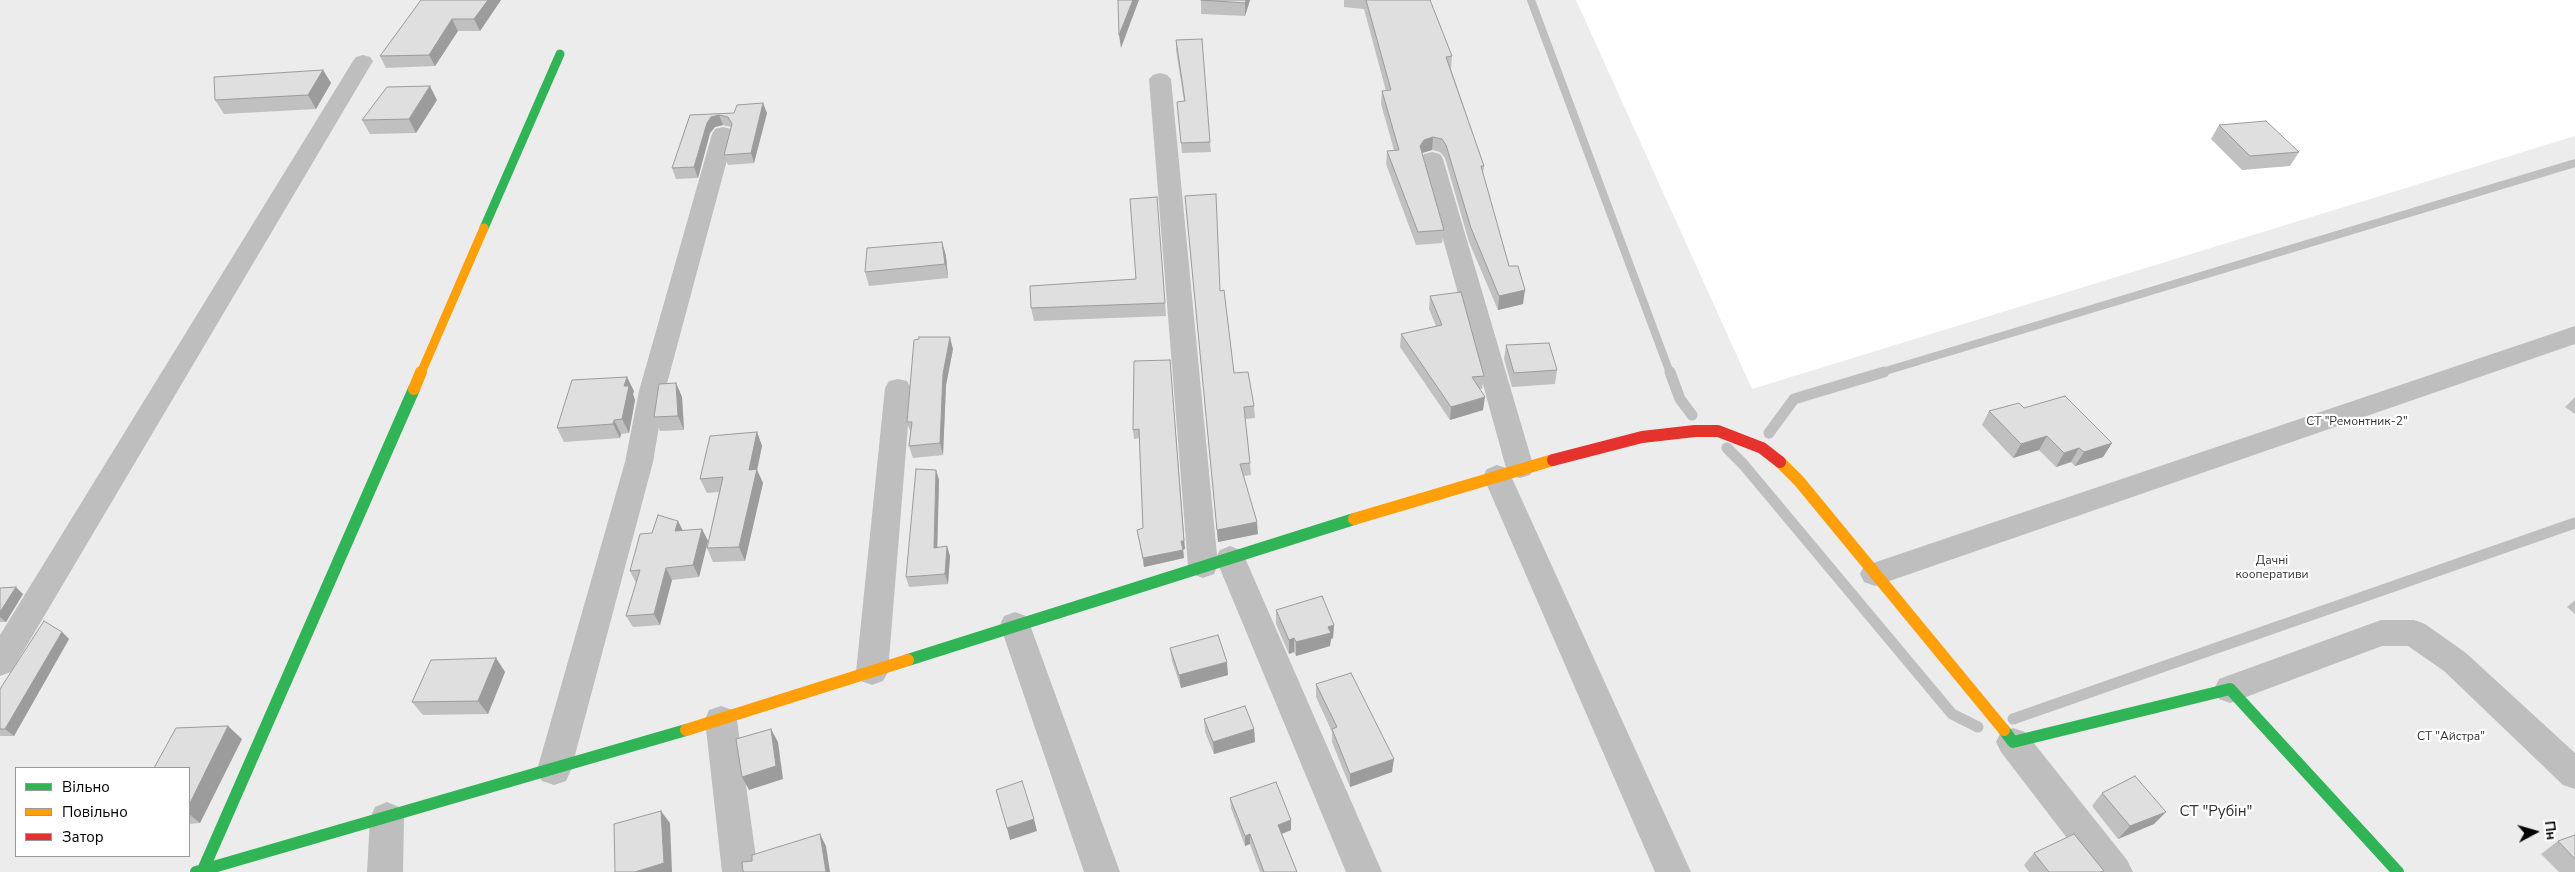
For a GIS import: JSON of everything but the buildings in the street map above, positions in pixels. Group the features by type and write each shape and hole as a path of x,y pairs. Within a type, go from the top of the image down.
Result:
{"street":[{"path":"199,871 560,54"},
{"path":"0,663 363,61"},
{"path":"1160,79 1216,562 1364,872"},
{"path":"554,770 639,462 652,391 723,134"},
{"path":"1432,159 1509,472 1673,872"},
{"path":"1875,574 2575,336"},
{"path":"872,672 898,388"},
{"path":"199,871 554,770 721,720 1015,625 1509,472 1642,437 1695,431 1718,431 1741,438 1762,448 1799,481 2013,742 2115,872"},
{"path":"1015,625 1102,872"},
{"path":"2013,742 2230,689 2381,633 2414,633 2455,662 2575,774"},
{"path":"2230,689 2398,872"},
{"path":"721,720 740,872"},
{"path":"385,872 387,818"}],"green space":[{"path":"0,0 1576,0 1752,389 2575,136 2575,872 0,872"}],"waterway":[{"path":"1531,0 1670,373"},
{"path":"1879,373 2575,163"},
{"path":"1670,372 1680,399 1692,415"},
{"path":"1769,433 1794,399 1884,372"},
{"path":"1727,448 1743,464 1952,714 1978,727"},
{"path":"2013,719 2575,523"}],"traffic: fast":[{"path":"484,228 560,54"},
{"path":"203,870 414,389"},
{"path":"908,660 1354,519"},
{"path":"2004,730 2013,742 2230,689 2398,872"},
{"path":"196,872 686,730"}],"traffic: slow":[{"path":"414,389 484,228"},
{"path":"1354,519 1553,460"},
{"path":"1780,462 1799,481 2004,730"},
{"path":"686,730 908,660"}],"traffic: jam":[{"path":"1553,460 1642,437 1695,431 1718,431 1762,448 1780,462"}],"park label":[{"name":"СТ \"Ремонтник-2\"","path":"2357,422"},
{"name":"Дачні кооперативи","path":"2272,568"},
{"name":"СТ \"Айстра\"","path":"2451,737"},
{"name":"СТ \"Рубін\"","path":"2216,812"}]}
